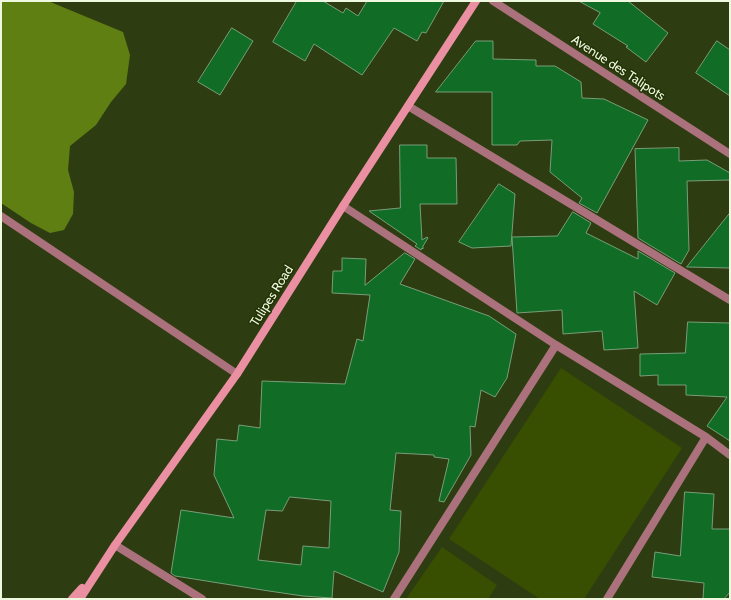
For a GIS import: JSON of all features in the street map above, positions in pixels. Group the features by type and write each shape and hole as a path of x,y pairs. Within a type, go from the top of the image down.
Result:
{"main road":[{"name":"Tulipes Road","path":"80,599 115,545 237,374 343,206 476,1"},
{"path":"72,599 99,569"}],"street":[{"name":"Avenue des Talipots","path":"493,1 730,154"},
{"path":"408,106 730,300"},
{"path":"343,206 556,345 706,437 730,455"},
{"path":"1,216 237,374"},
{"path":"394,599 556,345"},
{"path":"607,599 706,437"},
{"path":"115,545 202,599"}],"green space":[{"path":"1,1 48,1 123,32 130,55 126,84 111,102 96,125 70,146 68,170 74,192 73,214 64,230 50,233 31,223 1,203"},
{"path":"561,368 682,448 584,599 540,599 449,539"},
{"path":"442,547 497,585 488,599 406,599"}],"building":[{"path":"297,1 323,1 343,13 346,8 358,16 367,1 444,1 426,33 422,32 417,41 394,28 362,75 314,44 305,61 273,42"},
{"path":"579,1 628,1 668,33 646,62 626,47 628,46 593,24 600,13"},
{"path":"232,28 253,41 220,95 198,82"},
{"path":"476,41 493,41 493,59 536,60 536,66 555,66 581,82 582,98 604,99 648,120 597,213 579,203 582,198 550,172 552,140 520,141 517,145 492,145 492,92 436,92"},
{"path":"717,41 730,50 730,96 696,73"},
{"path":"400,145 427,145 427,158 456,158 457,204 420,204 422,240 427,237 428,238 423,246 423,249 422,248 421,250 415,246 417,244 369,211 400,208"},
{"path":"679,148 679,161 707,160 730,173 730,180 687,181 689,250 681,264 638,238 635,149"},
{"path":"499,184 515,194 511,246 472,248 459,242"},
{"path":"573,212 591,223 586,233 638,259 638,251 675,273 657,305 634,291 638,348 604,350 602,331 563,334 562,310 517,313 512,237 557,236"},
{"path":"730,213 730,268 687,267"},
{"path":"405,253 415,259 400,284 489,316 516,334 507,378 495,397 481,390 475,427 470,426 471,455 444,502 439,501 449,459 434,457 434,455 396,453 390,510 401,511 399,552 383,592 334,571 332,598 303,596 175,576 171,573 181,510 234,518 214,475 217,439 237,441 239,425 260,428 262,381 345,384 357,339 363,341 370,295 332,293 333,271 342,271 342,258 366,259 365,285","holes":["290,497 331,501 329,548 303,546 301,565 258,560 266,510 282,511"]},
{"path":"688,322 730,323 730,441 707,426 727,397 686,395 686,385 658,385 658,375 640,376 640,354 685,353"},
{"path":"685,492 714,494 712,529 730,529 730,592 724,599 703,599 704,583 652,577 655,552 680,556"}]}
